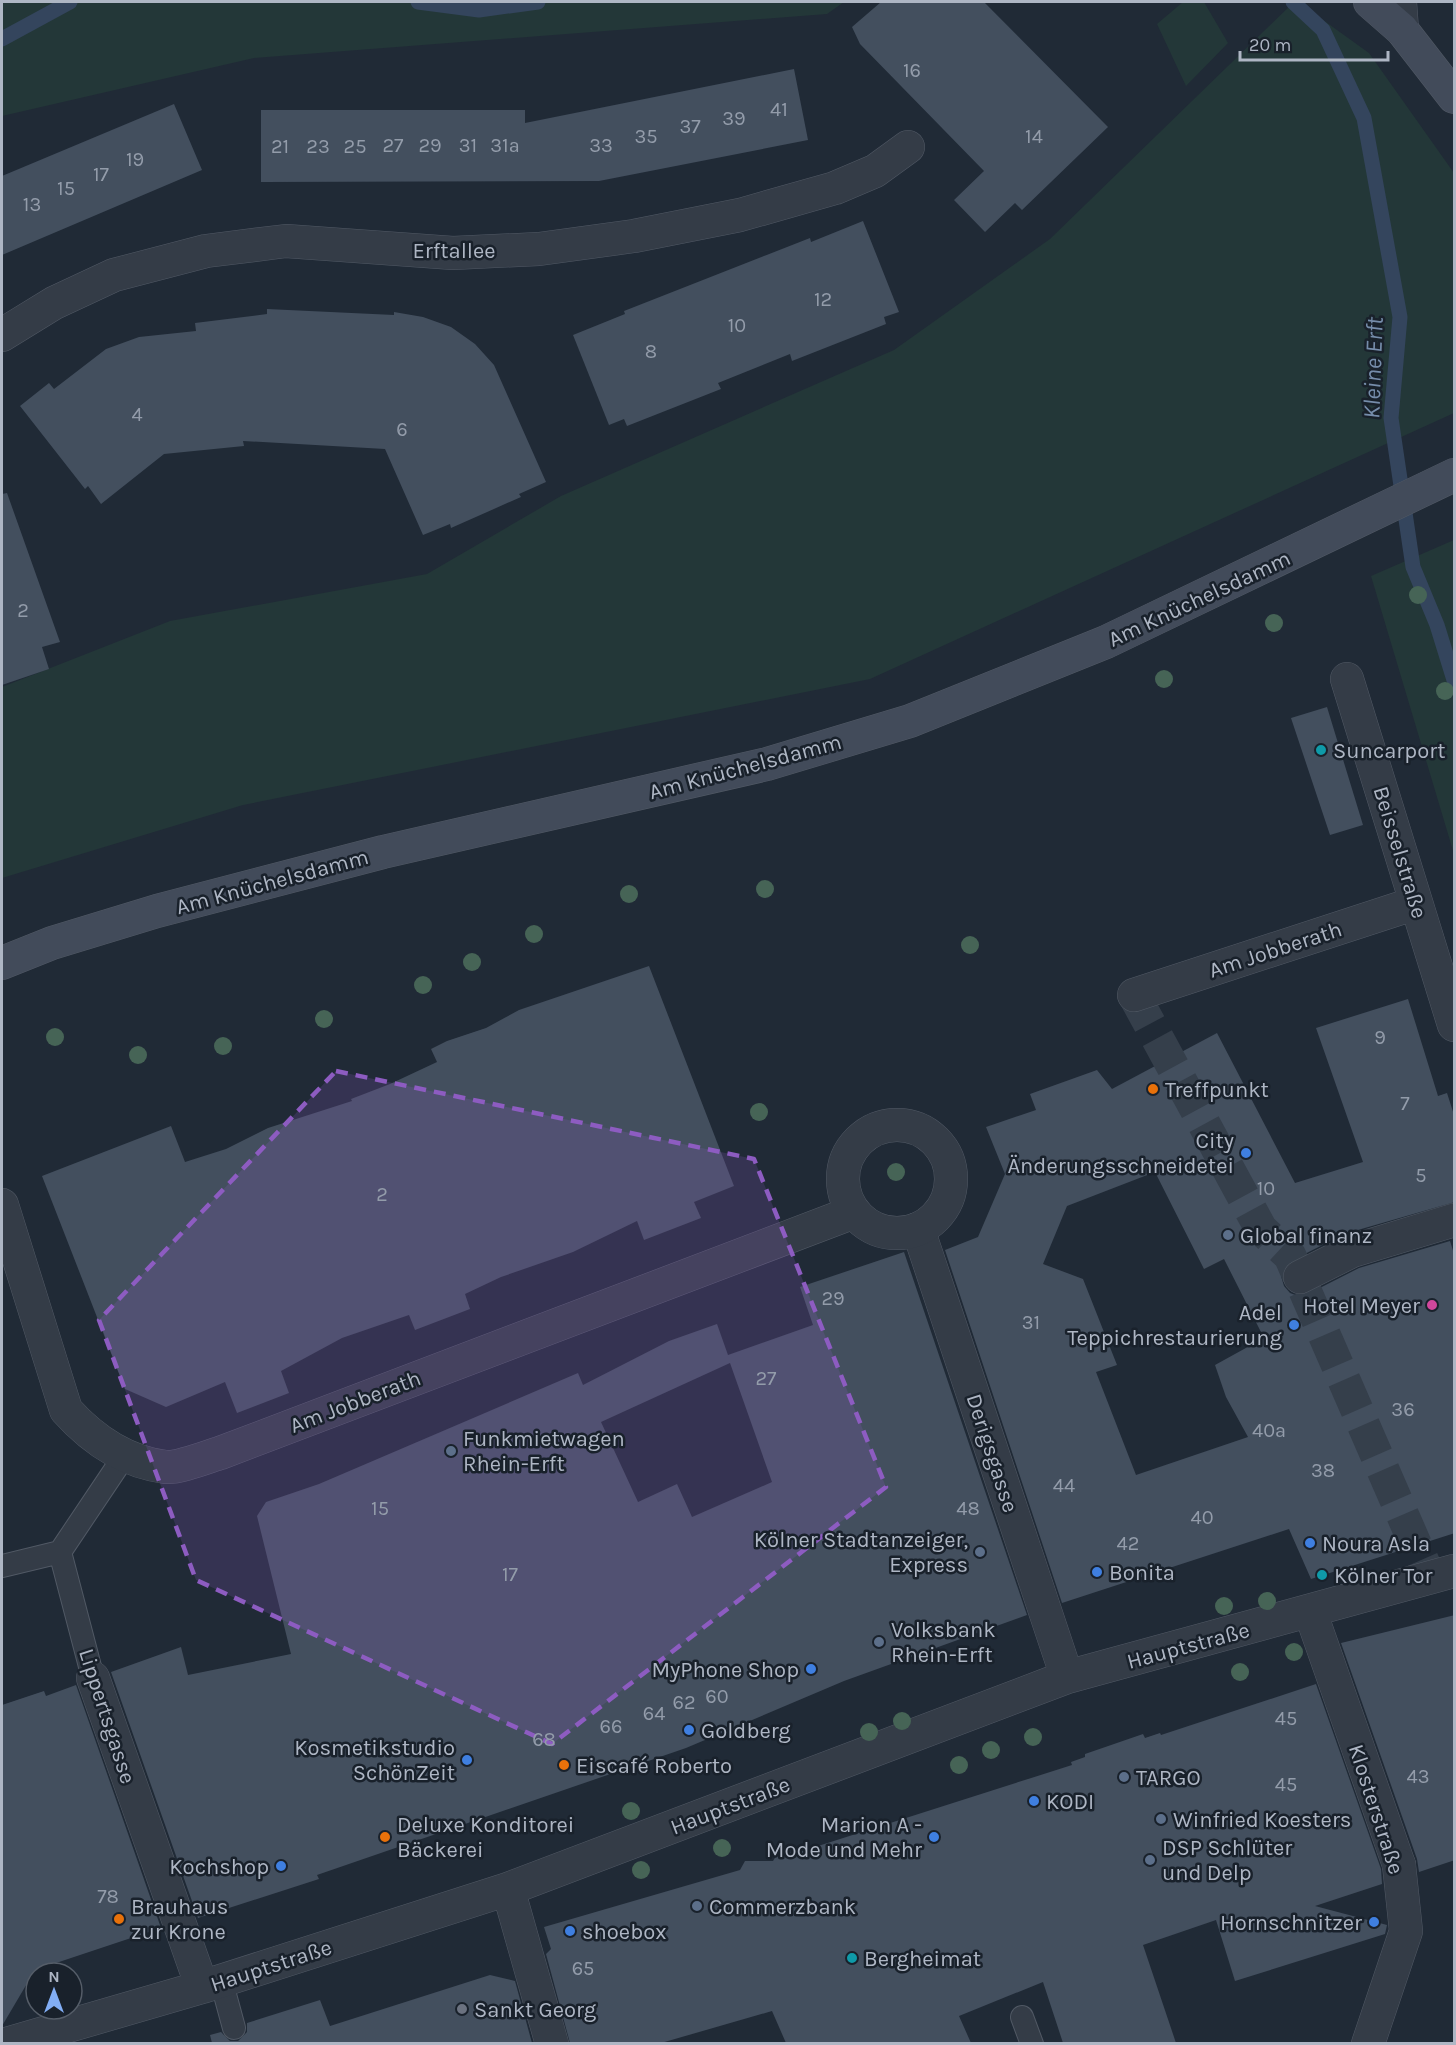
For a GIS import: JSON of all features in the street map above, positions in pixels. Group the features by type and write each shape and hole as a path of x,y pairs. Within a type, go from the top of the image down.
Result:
{"main road":[{"path":"1370,2 1401,16 1455,97"},
{"name":"Am Knüchelsdamm","path":"2,963 52,943 179,905 383,852 767,764 910,721 1106,642 1455,476"}],"street":[{"name":"Erftallee","path":"2,335 54,303 114,274 206,251 286,241 453,253 539,249 633,236 740,215 835,188 875,171 908,147"},
{"name":"Beisselstraße","path":"1347,679 1455,1025"},
{"name":"Am Jobberath","path":"1134,995 1416,903"},
{"path":"899,1124 924,1131 938,1143 948,1159 951,1173 950,1192 942,1209 929,1223 918,1229 900,1233 882,1231 865,1223 854,1212 844,1195 842,1177 844,1162 853,1145 867,1132 880,1126 899,1124"},
{"name":"Am Jobberath","path":"2,1205 66,1410 85,1432 113,1451 167,1467 220,1453 854,1212"},
{"path":"1300,1277 1352,1251 1455,1220"},
{"name":"Derigsgasse","path":"918,1229 1067,1677"},
{"name":"Hauptstraße","path":"6,2043 212,1983 508,1889 1067,1677 1455,1571"},
{"name":"Klosterstraße","path":"1310,1611 1399,1865 1406,1931 1368,2043"},
{"name":"Lippertsgasse","path":"93,1678 212,1983"},
{"path":"508,1889 552,2043"}],"lane":[{"path":"2,1566 60,1552 124,1455"},
{"name":"Lippertsgasse","path":"60,1552 93,1678"},
{"path":"212,1983 236,2035"},
{"path":"1022,2017 1032,2043"}],"highlighted area":[{"path":"336,1071 754,1159 886,1487 552,1744 196,1580 99,1320"}],"green space":[{"path":"2,2 844,2 827,14 254,58 2,116"},
{"path":"1183,2 1204,2 1228,43 1186,86 1157,24"},
{"path":"1294,2 1298,2 1369,53 1454,173 1454,413 870,679 243,805 2,878 2,687 170,621 427,574 561,496 894,350 1050,239"},
{"path":"1454,540 1454,854 1371,576"}],"building":[{"path":"881,2 984,2 1108,127 1022,210 1015,203 985,232 954,200 984,171 860,44 852,27"},
{"path":"794,69 808,140 599,181 261,182 261,110 525,110 525,123"},
{"path":"174,104 202,170 2,255 2,176"},
{"path":"863,221 899,312 884,317 886,324 792,361 790,354 718,383 721,389 627,426 624,419 609,425 573,335 625,314 624,311 810,238 811,242"},
{"path":"267,309 394,315 394,312 423,317 451,327 475,344 494,365 546,482 519,494 521,497 451,528 450,524 423,535 385,449 243,441 244,446 164,454 101,504 88,486 85,489 20,406 49,383 54,389 106,349 139,337 196,331 195,323 267,314"},
{"path":"7,493 60,642 42,647 49,669 2,685 2,494"},
{"name":"Suncarport","path":"1327,707 1363,825 1330,835 1291,718"},
{"path":"649,966 734,1186 694,1202 701,1218 644,1240 637,1221 573,1252 501,1277 465,1294 470,1309 415,1330 409,1315 342,1338 281,1371 289,1393 237,1413 225,1382 166,1407 125,1389 42,1176 171,1126 185,1162 226,1149 268,1128 352,1101 351,1099 437,1062 431,1049 447,1041 486,1028 519,1010"},
{"path":"1408,999 1438,1096 1447,1093 1455,1118 1455,1202 1344,1234 1291,1261 1284,1267 1281,1276 1284,1286 1290,1293 1298,1296 1308,1294 1359,1268 1450,1241 1455,1257 1455,1533 1311,1579 1289,1529 1062,1603 945,1250 978,1237 1005,1174 986,1127 1036,1110 1030,1094 1097,1070 1112,1089 1217,1033 1295,1183 1363,1162 1316,1028","holes":["1155,1172 1204,1269 1224,1259 1264,1338 1215,1365 1226,1397 1248,1437 1136,1475 1096,1372 1117,1365 1083,1279 1043,1264 1067,1206"]},
{"path":"904,1252 1027,1615 844,1681 686,1748 317,1875 319,1879 198,1918 111,1672 181,1647 188,1675 291,1654 257,1516 266,1502 319,1484 578,1373 583,1385 669,1341 717,1324 728,1355 813,1325 800,1287","holes":["730,1363 772,1482 692,1517 677,1484 638,1502 601,1422"]},
{"path":"1455,1615 1455,1860 1419,1872 1417,1859 1341,1643"},
{"path":"1316,1684 1381,1869 1382,1884 1315,1906 1387,1925 1385,1934 1235,1981 1216,1920 1143,1945 1176,2043 1063,2043 1043,1982 959,2016 971,2043 786,2043 772,2011 661,2043 570,2043 546,1954 551,1949 544,1927 740,1870 745,1861 773,1861 781,1848 793,1854 1072,1765 1071,1762 1085,1757 1085,1754 1143,1734 1145,1738 1160,1733 1161,1735"},
{"path":"76,1685 161,1928 62,1961 24,1961 24,1989 2,2026 2,1705 44,1691 46,1696"},
{"path":"490,1975 515,1981 532,2043 212,2043 210,2035 221,2032 230,2041 238,2041 247,2032 247,2023 320,2000 330,2026"}],"waterway":[{"name":"Kleine Erft","path":"2,39 70,2"},
{"name":"Kleine Erft","path":"418,2 479,10 538,2"},
{"name":"Kleine Erft","path":"1293,2 1323,30 1364,118 1400,317 1391,418 1413,567 1437,625 1454,680"}],"tunnel":[{"path":"1134,995 1261,1229 1290,1256 1430,1578"}],"place":[{"name":"Suncarport","path":"1321,750"},
{"name":"Treffpunkt","path":"1153,1089"},
{"name":"City Änderungsschneidetei","path":"1246,1153"},
{"name":"Global finanz","path":"1228,1235"},
{"name":"Hotel Meyer","path":"1432,1305"},
{"name":"Adel Teppichrestaurierung","path":"1294,1325"},
{"name":"Funkmietwagen Rhein-Erft","path":"451,1451"},
{"name":"Noura Asla","path":"1310,1543"},
{"name":"Kölner Stadtanzeiger, Express","path":"980,1552"},
{"name":"Bonita","path":"1097,1572"},
{"name":"Kölner Tor","path":"1322,1575"},
{"name":"Volksbank Rhein-Erft","path":"879,1642"},
{"name":"MyPhone Shop","path":"811,1669"},
{"name":"Goldberg","path":"689,1730"},
{"name":"Kosmetikstudio SchönZeit","path":"467,1760"},
{"name":"Eiscafé Roberto","path":"564,1765"},
{"name":"TARGO","path":"1124,1777"},
{"name":"KODI","path":"1034,1801"},
{"name":"Winfried Koesters","path":"1161,1819"},
{"name":"Deluxe Konditorei Bäckerei","path":"385,1837"},
{"name":"Marion A - Mode und Mehr","path":"934,1837"},
{"name":"DSP Schlüter und Delp","path":"1150,1860"},
{"name":"Kochshop","path":"281,1866"},
{"name":"Commerzbank","path":"697,1906"},
{"name":"Brauhaus zur Krone","path":"119,1919"},
{"name":"Hornschnitzer","path":"1374,1922"},
{"name":"shoebox","path":"570,1931"},
{"name":"Bergheimat","path":"852,1958"},
{"name":"Sankt Georg","path":"462,2009"}]}
